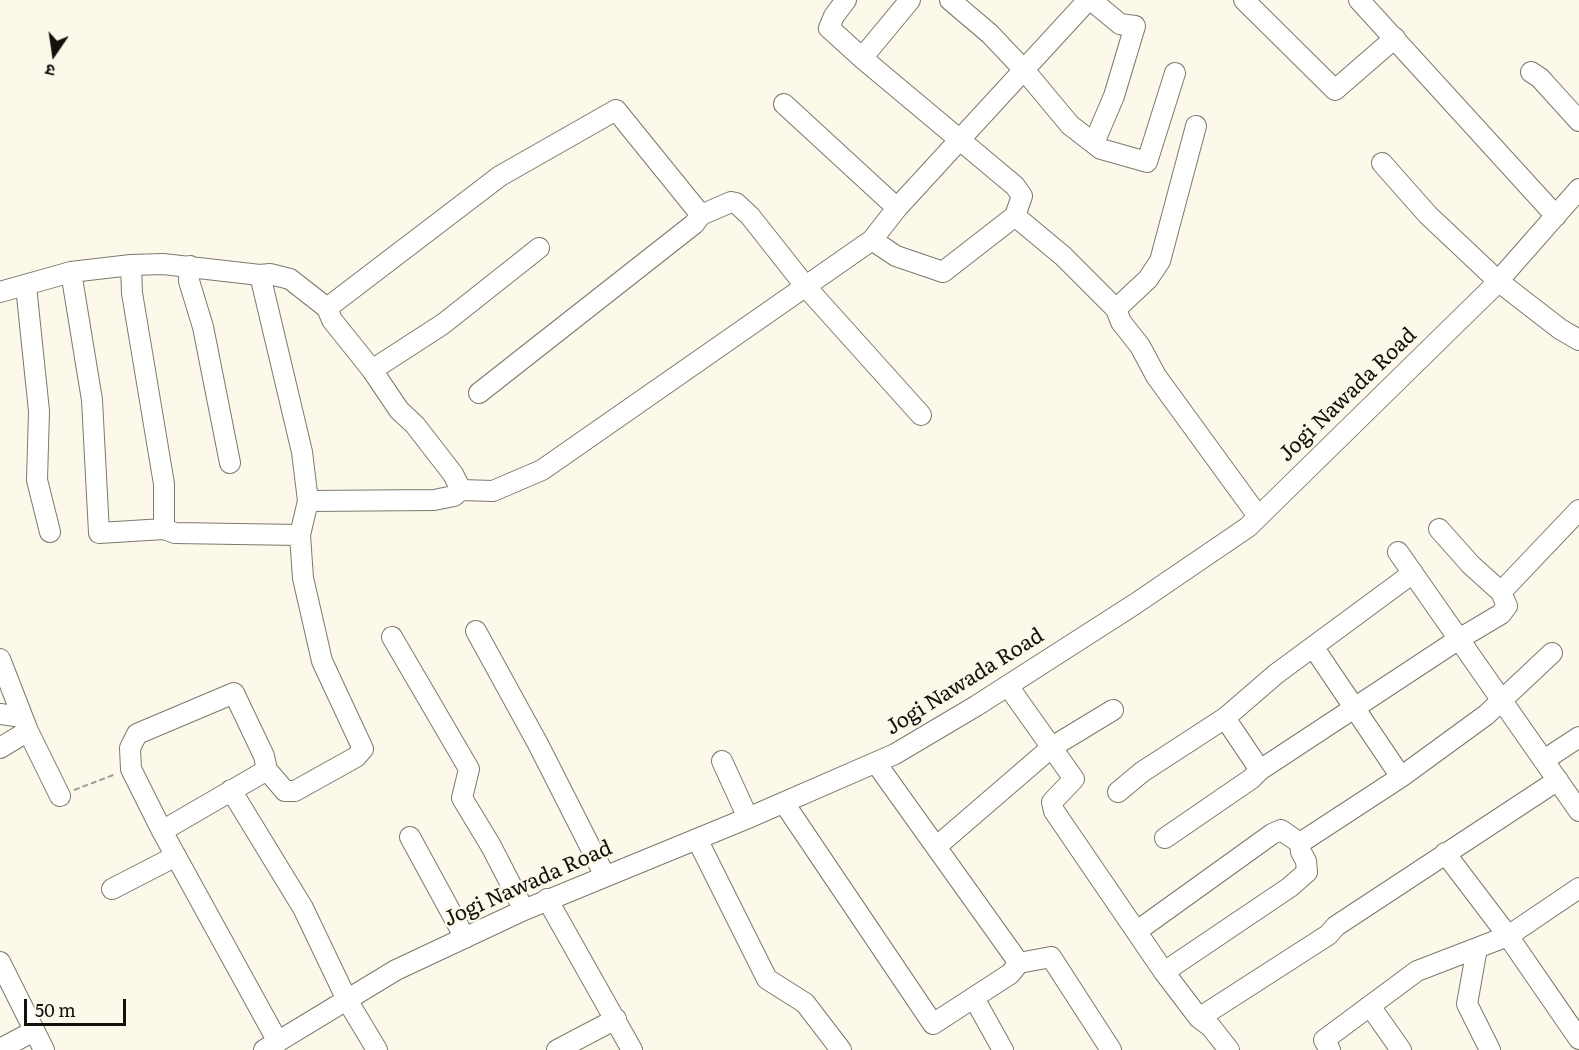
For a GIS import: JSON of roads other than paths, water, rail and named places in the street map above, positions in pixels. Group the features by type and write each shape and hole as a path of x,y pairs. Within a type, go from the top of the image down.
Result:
{"street":[{"path":"846,0 834,16 829,28 1014,186 1022,196 1015,216 943,272 896,256 872,240"},
{"path":"862,57 910,0"},
{"path":"950,0 990,34 1025,71 1070,125 1101,149 1147,162 1175,73"},
{"path":"308,501 434,500 454,496 461,490 493,491 542,470 872,240 897,208 1089,0 1120,24 1135,26 1114,96 1094,143"},
{"path":"1244,0 1335,90 1395,38"},
{"path":"1359,0 1556,216"},
{"path":"1532,72 1579,120"},
{"path":"784,104 897,208"},
{"path":"327,308 500,176 616,110 701,215"},
{"path":"1116,309 1148,279 1160,261 1196,126"},
{"path":"1382,163 1428,216 1498,281 1560,329 1579,340"},
{"name":"Jogi Nawada Road","path":"271,1046 396,970 547,899 784,803 895,754 1008,686 1135,604 1248,527 1498,281 1579,189"},
{"path":"480,393 694,224 701,215 724,203 736,203 750,216 806,287 921,415"},
{"path":"1015,216 1063,256 1116,309 1121,322 1140,346 1156,376 1258,516"},
{"path":"372,370 443,324 539,248"},
{"path":"0,292 71,272 131,265 190,266 260,275 270,274 290,279 327,308 332,320 372,370 399,410 415,425 453,474 461,490"},
{"path":"131,265 132,293 164,484 164,529"},
{"path":"190,266 189,281 203,327 231,463"},
{"path":"71,272 92,400 99,533 164,529 175,533 300,535"},
{"path":"260,275 302,453 308,501 300,535 303,578 322,661 363,750 356,757 295,791 285,791 267,770 264,756 234,693 137,734 130,748 131,769 271,1046"},
{"path":"26,286 39,411 37,480 50,532"},
{"path":"1501,592 1579,510"},
{"path":"1165,838 1251,779 1260,770 1356,709 1459,639 1501,614 1508,606 1501,592 1470,565 1439,529"},
{"path":"1398,552 1579,811"},
{"path":"1118,792 1142,772 1225,718 1276,674 1413,573"},
{"path":"476,631 538,744 605,876"},
{"path":"392,637 468,770 462,798 524,910"},
{"path":"1314,648 1401,777"},
{"path":"1300,843 1401,777 1486,715 1552,653"},
{"path":"0,659 25,724 60,796"},
{"path":"1008,686 1074,779 1052,802 1054,812 1164,972 1199,1018 1229,1050"},
{"path":"936,847 1052,747 1113,710"},
{"path":"0,714 25,724"},
{"path":"1225,718 1260,770"},
{"path":"0,748 25,724"},
{"path":"1544,760 1579,737"},
{"path":"722,761 748,818"},
{"path":"876,763 1019,963"},
{"path":"162,831 267,770"},
{"path":"1199,1018 1328,935 1336,926 1558,780"},
{"path":"231,790 303,908 347,1000 377,1050"},
{"path":"784,803 933,1024 1010,974 1019,963 1050,957 1111,1050"},
{"path":"1137,931 1272,834 1281,830 1300,843"},
{"path":"410,837 465,938"},
{"path":"697,839 767,979 805,1003 841,1050"},
{"path":"1164,972 1290,887 1307,872 1306,861 1300,852 1300,843"},
{"path":"1445,853 1509,936 1579,1039"},
{"path":"112,889 176,856"},
{"path":"1330,1050 1324,1040 1417,971 1509,936 1579,888"},
{"path":"547,899 632,1050"},
{"path":"1477,948 1467,1004 1490,1050"},
{"path":"0,962 44,1050"},
{"path":"974,998 1003,1050"},
{"path":"1370,1006 1401,1050"},
{"path":"557,1050 616,1019"},
{"path":"0,1049 34,1030"}]}
